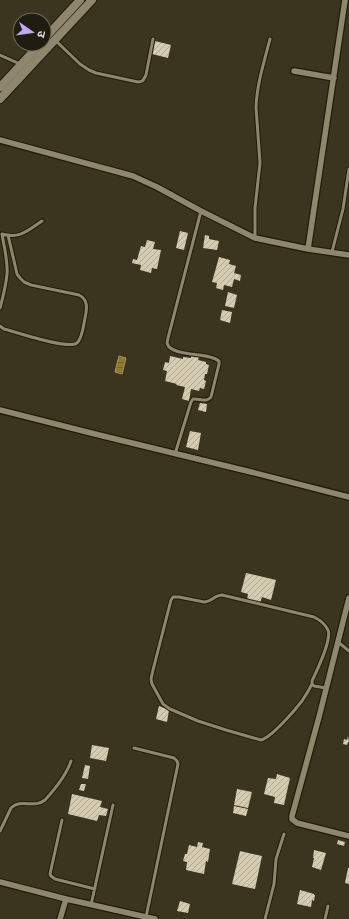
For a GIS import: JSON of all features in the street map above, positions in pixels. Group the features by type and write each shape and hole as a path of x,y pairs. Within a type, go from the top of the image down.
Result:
{"main road":[{"path":"52,30 80,0"},
{"path":"0,99 92,0"},
{"path":"0,87 32,52"}],"street":[{"path":"308,249 345,0"},
{"path":"294,71 334,78"},
{"path":"0,140 133,176 255,238 308,249 349,255"},
{"path":"0,410 349,497"},
{"path":"349,598 292,816 294,822 349,836"},
{"path":"0,882 66,899 155,919"},
{"path":"60,919 66,899"}],"lane":[{"path":"55,40 80,64 89,70 96,73 142,82 146,75 153,39"},
{"path":"255,238 255,208 260,163 256,107 259,80 270,39"},
{"path":"0,54 21,64"},
{"path":"332,252 340,220 349,169"},
{"path":"175,454 191,402 193,399 209,400 219,364 219,361 213,358 175,351 169,347 168,343 168,338 201,211"},
{"path":"1,233 8,236 20,235 42,221"},
{"path":"0,308 7,273 1,233"},
{"path":"0,326 4,329 54,343 72,345 80,338 87,305 83,297 79,295 31,285 24,282 16,270 8,236"},
{"path":"218,595 222,595 314,617 324,624 329,635 328,644 312,684 293,712 275,730 262,740 198,721 170,709 163,704 159,698 151,679 152,670 171,600 173,597 179,597 208,602 218,595"},
{"path":"338,642 349,651"},
{"path":"312,684 314,686 326,688"},
{"path":"134,748 174,758 178,764 146,917"},
{"path":"0,831 11,808 14,805 37,804 43,802 68,771 71,761"},
{"path":"91,904 113,805"},
{"path":"62,820 50,874 55,879 95,889"},
{"path":"265,919 274,884 276,859 284,834"},
{"path":"325,919 328,906"}],"shaded area":[{"path":"119,356 126,358 122,374 115,372"}],"building":[{"path":"155,41 171,45 168,58 152,54"},
{"path":"180,231 188,233 184,250 176,248"},
{"path":"205,235 209,236 209,239 219,241 217,250 203,248"},
{"path":"147,240 155,242 153,249 161,250 157,269 152,268 151,273 140,270 141,265 132,263 133,259 137,260 141,246 145,247"},
{"path":"219,257 230,260 229,264 236,266 234,273 241,275 240,281 234,279 232,287 224,285 223,290 216,288 217,283 212,282"},
{"path":"228,292 237,295 234,308 225,306"},
{"path":"222,310 232,312 230,323 220,320"},
{"path":"191,355 199,357 198,360 206,362 206,364 209,365 207,374 205,374 204,380 206,381 204,389 200,388 199,391 191,389 189,401 182,399 185,387 165,381 167,371 163,370 165,362 169,363 170,356 183,359 183,357 191,358"},
{"path":"200,403 207,404 206,412 198,410"},
{"path":"190,431 201,433 198,450 186,447"},
{"path":"246,573 276,580 271,600 262,597 260,603 247,600 248,594 241,592"},
{"path":"159,706 169,710 167,722 156,719"},
{"path":"348,736 349,742 347,745 343,744 344,739 347,740"},
{"path":"92,745 109,748 106,761 90,758"},
{"path":"85,765 90,766 88,779 82,778"},
{"path":"277,774 290,778 284,805 274,803 275,797 264,794 268,778 276,779"},
{"path":"81,784 86,784 84,791 79,790"},
{"path":"237,789 252,792 248,808 234,805"},
{"path":"72,794 102,801 100,807 108,809 106,816 99,815 97,821 68,814"},
{"path":"234,806 248,809 246,816 233,813"},
{"path":"338,840 345,842 344,846 337,844"},
{"path":"198,842 203,843 202,847 210,849 204,874 186,870 187,862 183,861 185,854 187,854 189,845 197,847"},
{"path":"314,850 326,853 321,870 312,867"},
{"path":"240,851 262,856 255,889 232,884"},
{"path":"349,868 349,884 345,883"},
{"path":"300,890 315,895 314,901 312,900 311,907 297,904"},
{"path":"180,901 190,904 188,913 177,911"}]}
